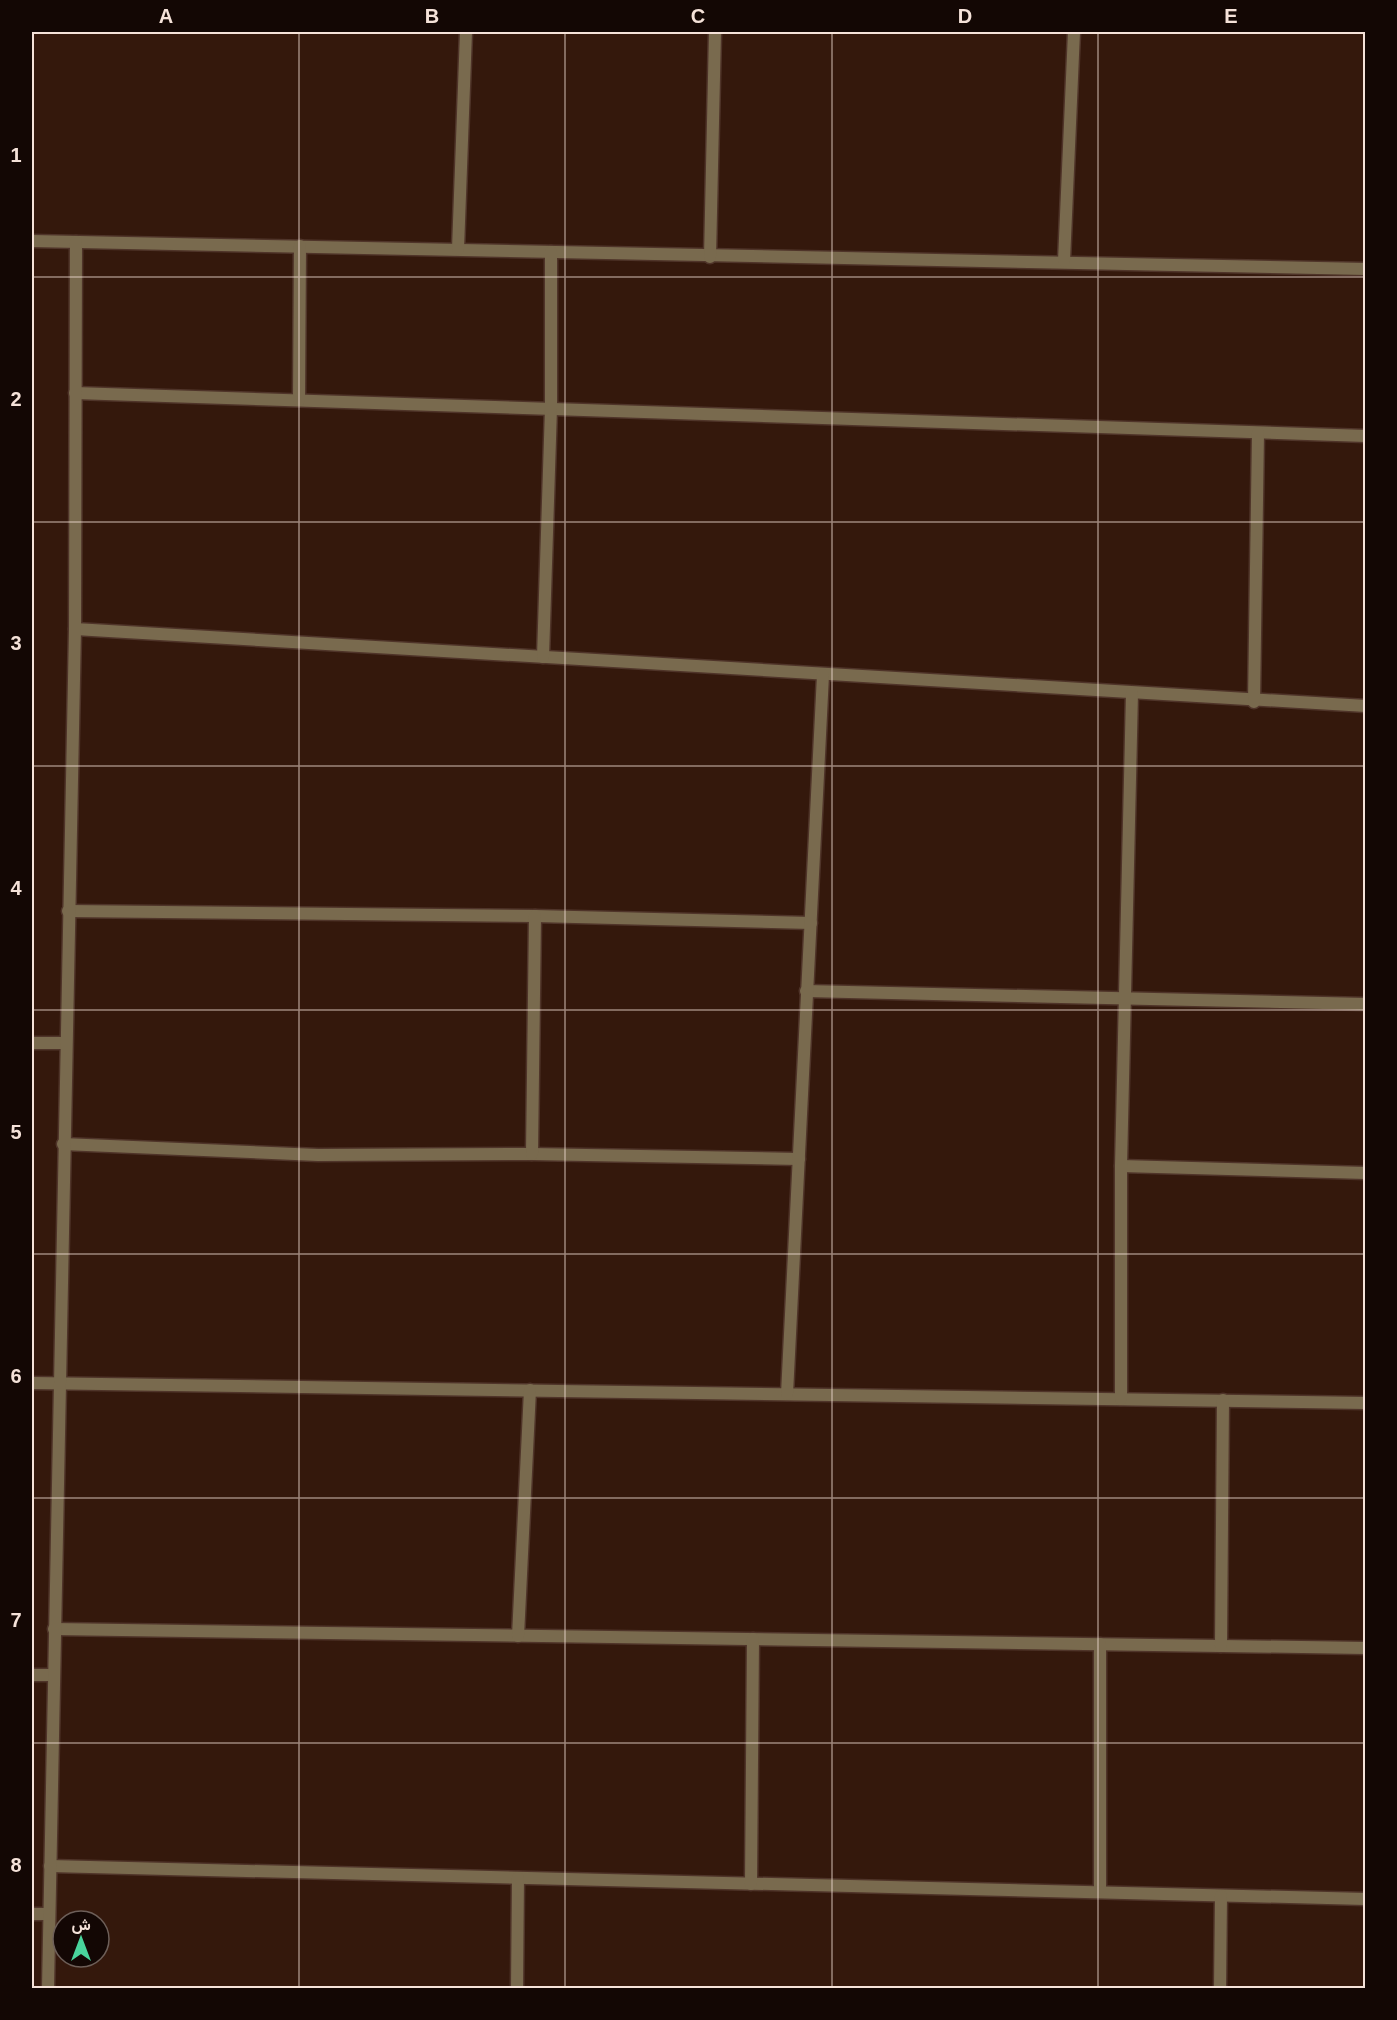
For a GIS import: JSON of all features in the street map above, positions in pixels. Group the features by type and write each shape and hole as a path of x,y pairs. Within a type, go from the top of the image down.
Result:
{"street":[{"path":"458,249 466,32"},
{"path":"710,257 715,32"},
{"path":"1064,261 1074,32"},
{"path":"32,241 1365,269"},
{"path":"48,1989 58,1383 75,629 76,242"},
{"path":"299,400 300,246"},
{"path":"543,657 551,408 551,252"},
{"path":"75,393 1365,436"},
{"path":"1254,702 1258,433"},
{"path":"75,629 1254,702 1365,706"},
{"path":"787,1394 823,675"},
{"path":"1121,1399 1121,1166 1132,693"},
{"path":"68,910 535,916 811,923"},
{"path":"532,1154 535,916"},
{"path":"806,991 1365,1004"},
{"path":"32,1043 65,1043"},
{"path":"63,1144 318,1155 532,1154 799,1159"},
{"path":"1121,1166 1365,1173"},
{"path":"32,1383 1365,1403"},
{"path":"518,1636 530,1390"},
{"path":"1221,1646 1223,1400"},
{"path":"54,1629 1365,1648"},
{"path":"751,1884 753,1639"},
{"path":"1100,1644 1100,1892"},
{"path":"32,1675 53,1675"},
{"path":"50,1866 1365,1899"},
{"path":"517,1989 518,1878"},
{"path":"1220,1989 1221,1896"},
{"path":"32,1914 49,1914"}]}
